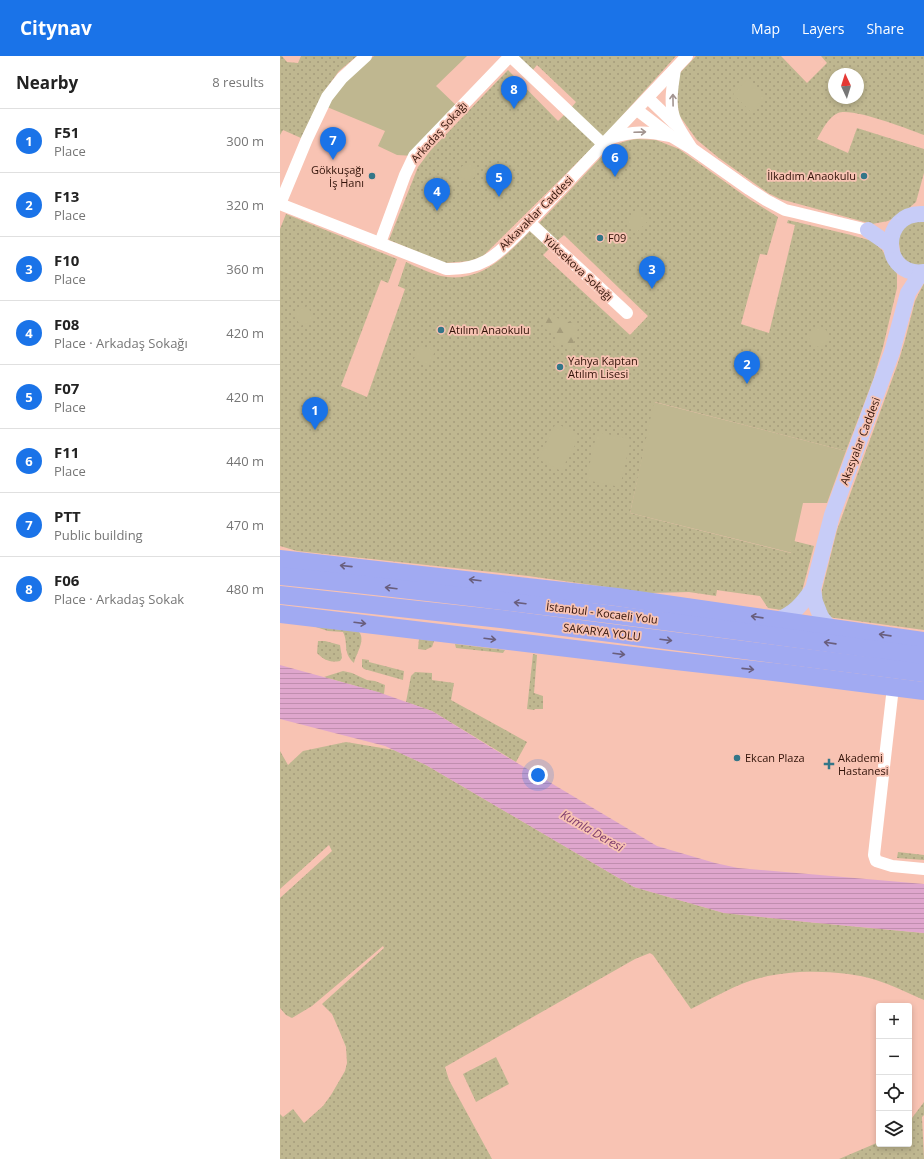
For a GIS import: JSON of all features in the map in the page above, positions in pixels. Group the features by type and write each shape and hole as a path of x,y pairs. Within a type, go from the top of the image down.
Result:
{"highway":[{"path":"280,559 617,597 924,641"},
{"name":"İstanbul - Kocaeli Yolu","path":"280,576 530,604 924,656"},
{"path":"500,583 694,625"},
{"name":"SAKARYA YOLU","path":"280,596 501,619 924,673"},
{"path":"280,610 414,609"},
{"path":"280,614 787,673 924,691"}],"main road":[{"path":"908,292 904,269 894,257 890,245 894,229 902,220 922,211"},
{"path":"868,230 894,229"},
{"path":"868,230 890,245"},
{"path":"904,269 913,272 923,272"},
{"path":"908,292 923,272"},
{"name":"Akasyalar Caddesi","path":"813,589 832,515 892,352 908,292"},
{"path":"778,620 791,615 802,604 813,589"},
{"path":"813,589 815,602 820,617 829,627"}],"street":[{"path":"280,204 307,139 327,97 342,78 366,56"},
{"path":"510,56 606,141 624,134 646,132 675,133"},
{"name":"Arkadaş Sokağı","path":"380,244 405,175 414,156 510,56"},
{"name":"Akkavaklar Caddesi","path":"280,204 446,269 460,269 480,264 493,256 529,222 687,56"},
{"path":"675,69 672,99 675,133"},
{"path":"648,98 675,133 691,148 749,189 785,210 868,230"},
{"path":"637,110 675,133"},
{"name":"Yüksekova Sokağı","path":"529,222 626,313"},
{"path":"893,687 874,855 876,861 884,864 924,869"}],"green space":[{"path":"280,56 282,56 287,62 298,63 301,56 357,56 339,71 323,93 301,138 283,130 280,135"},
{"path":"374,56 467,56 436,86 459,108 414,156 397,155 378,146 385,131 327,107 345,81"},
{"path":"517,56 676,56 601,139 570,109 576,102 537,65 532,71"},
{"path":"696,56 781,56 807,83 827,63 821,56 924,56 924,135 867,116 845,112 834,115 826,124 817,139 848,153 857,128 924,149 924,173 916,202 902,214 888,221 872,224 780,199 768,193 719,158 697,140 679,115 677,100 679,74"},
{"path":"508,70 558,121 565,114 597,143 483,256 470,261 445,263 389,240 418,167 430,151"},
{"path":"747,79 765,97 751,112 733,94"},
{"path":"637,139 656,140 679,149 749,199 778,217 767,255 760,254 741,324 769,333 795,225 787,223 788,220 872,241 882,250 897,274 897,288 883,347 873,380 846,451 655,402 630,513 791,553 794,541 814,546 801,595 792,607 782,610 768,608 760,596 717,590 716,596 689,592 649,593 528,576 297,551 280,546 280,229 286,214 397,259 388,283 381,280 341,386 367,397 405,289 398,286 406,262 441,276 468,276 491,266 511,250 530,231 549,249 543,255 630,335 648,316 564,235 557,241 539,223 604,154 619,144"},
{"path":"468,164 475,169 476,172 471,179 468,180 461,175 460,172 465,165"},
{"path":"639,210 649,220 636,233 626,223"},
{"path":"924,220 924,267 913,266 901,258 898,236 907,224"},
{"path":"924,283 924,630 828,617 821,601 822,590 837,530 898,363 915,301"},
{"path":"308,306 314,321 300,326 294,312"},
{"path":"547,315 579,325 572,348 556,343 555,346 553,345 557,333 542,328"},
{"path":"819,327 826,330 829,337 826,344 819,347 812,344 809,337 812,330"},
{"path":"420,345 435,351 429,365 414,359"},
{"path":"654,402 846,451 827,503 803,503 792,553 630,513"},
{"path":"556,423 580,436 561,471 538,459"},
{"path":"597,432 631,439 620,487 586,480"},
{"path":"313,626 359,632 361,635 361,643 354,663 348,655 343,632 328,631"},
{"path":"419,639 434,641 432,647 425,650 418,649"},
{"path":"318,641 325,641 340,645 342,658 340,661 330,661 317,653"},
{"path":"455,644 505,650 503,653 456,648"},
{"path":"533,654 537,655 534,693 543,696 543,709 534,710 527,709"},
{"path":"362,659 404,671 403,680 364,669 362,667"},
{"path":"343,671 385,685 384,694 324,677"},
{"path":"415,672 432,673 432,680 454,683 451,700 527,742 516,762 432,711 406,702 411,676"},
{"path":"346,742 394,750 426,765 634,887 724,913 924,933 924,1000 876,980 849,974 803,972 760,978 742,984 691,1009 653,955 650,953 635,959 445,1067 449,1080 492,1159 280,1159 280,1114 283,1117 293,1109 304,1123 323,1106 345,1071 347,1063 346,1047 332,1014 322,1004 384,948 383,946 312,1006 292,1018 286,1015 280,1008 280,898 332,851 329,845 280,889 280,751 288,765 303,751"},
{"path":"898,852 924,855 924,860 897,858"},
{"path":"496,1057 509,1084 476,1102 463,1074"},
{"path":"924,1102 924,1115 922,1117 924,1159 839,1159 876,1143 876,1147 912,1147 912,1118"}],"water":[{"name":"Kumla Deresi","path":"280,665 378,692 432,711 657,846 715,863 738,868 924,884 924,933 724,913 634,887 426,765 385,746 280,719"}],"place":[{"name":"F06","path":"514,109"},
{"name":"PTT","path":"333,160"},
{"name":"Gökkuşağı İş Hanı","path":"372,176"},
{"name":"İlkadım Anaokulu","path":"864,176"},
{"name":"F11","path":"615,177"},
{"name":"F07","path":"499,197"},
{"name":"F08","path":"437,211"},
{"name":"F09","path":"600,238"},
{"name":"F10","path":"652,289"},
{"name":"Atılım Anaokulu","path":"441,330"},
{"name":"Yahya Kaptan Atılım Lisesi","path":"560,367"},
{"name":"F13","path":"747,384"},
{"name":"F51","path":"315,430"},
{"name":"Ekcan Plaza","path":"737,758"},
{"name":"Akademi Hastanesi","path":"829,764"}]}
